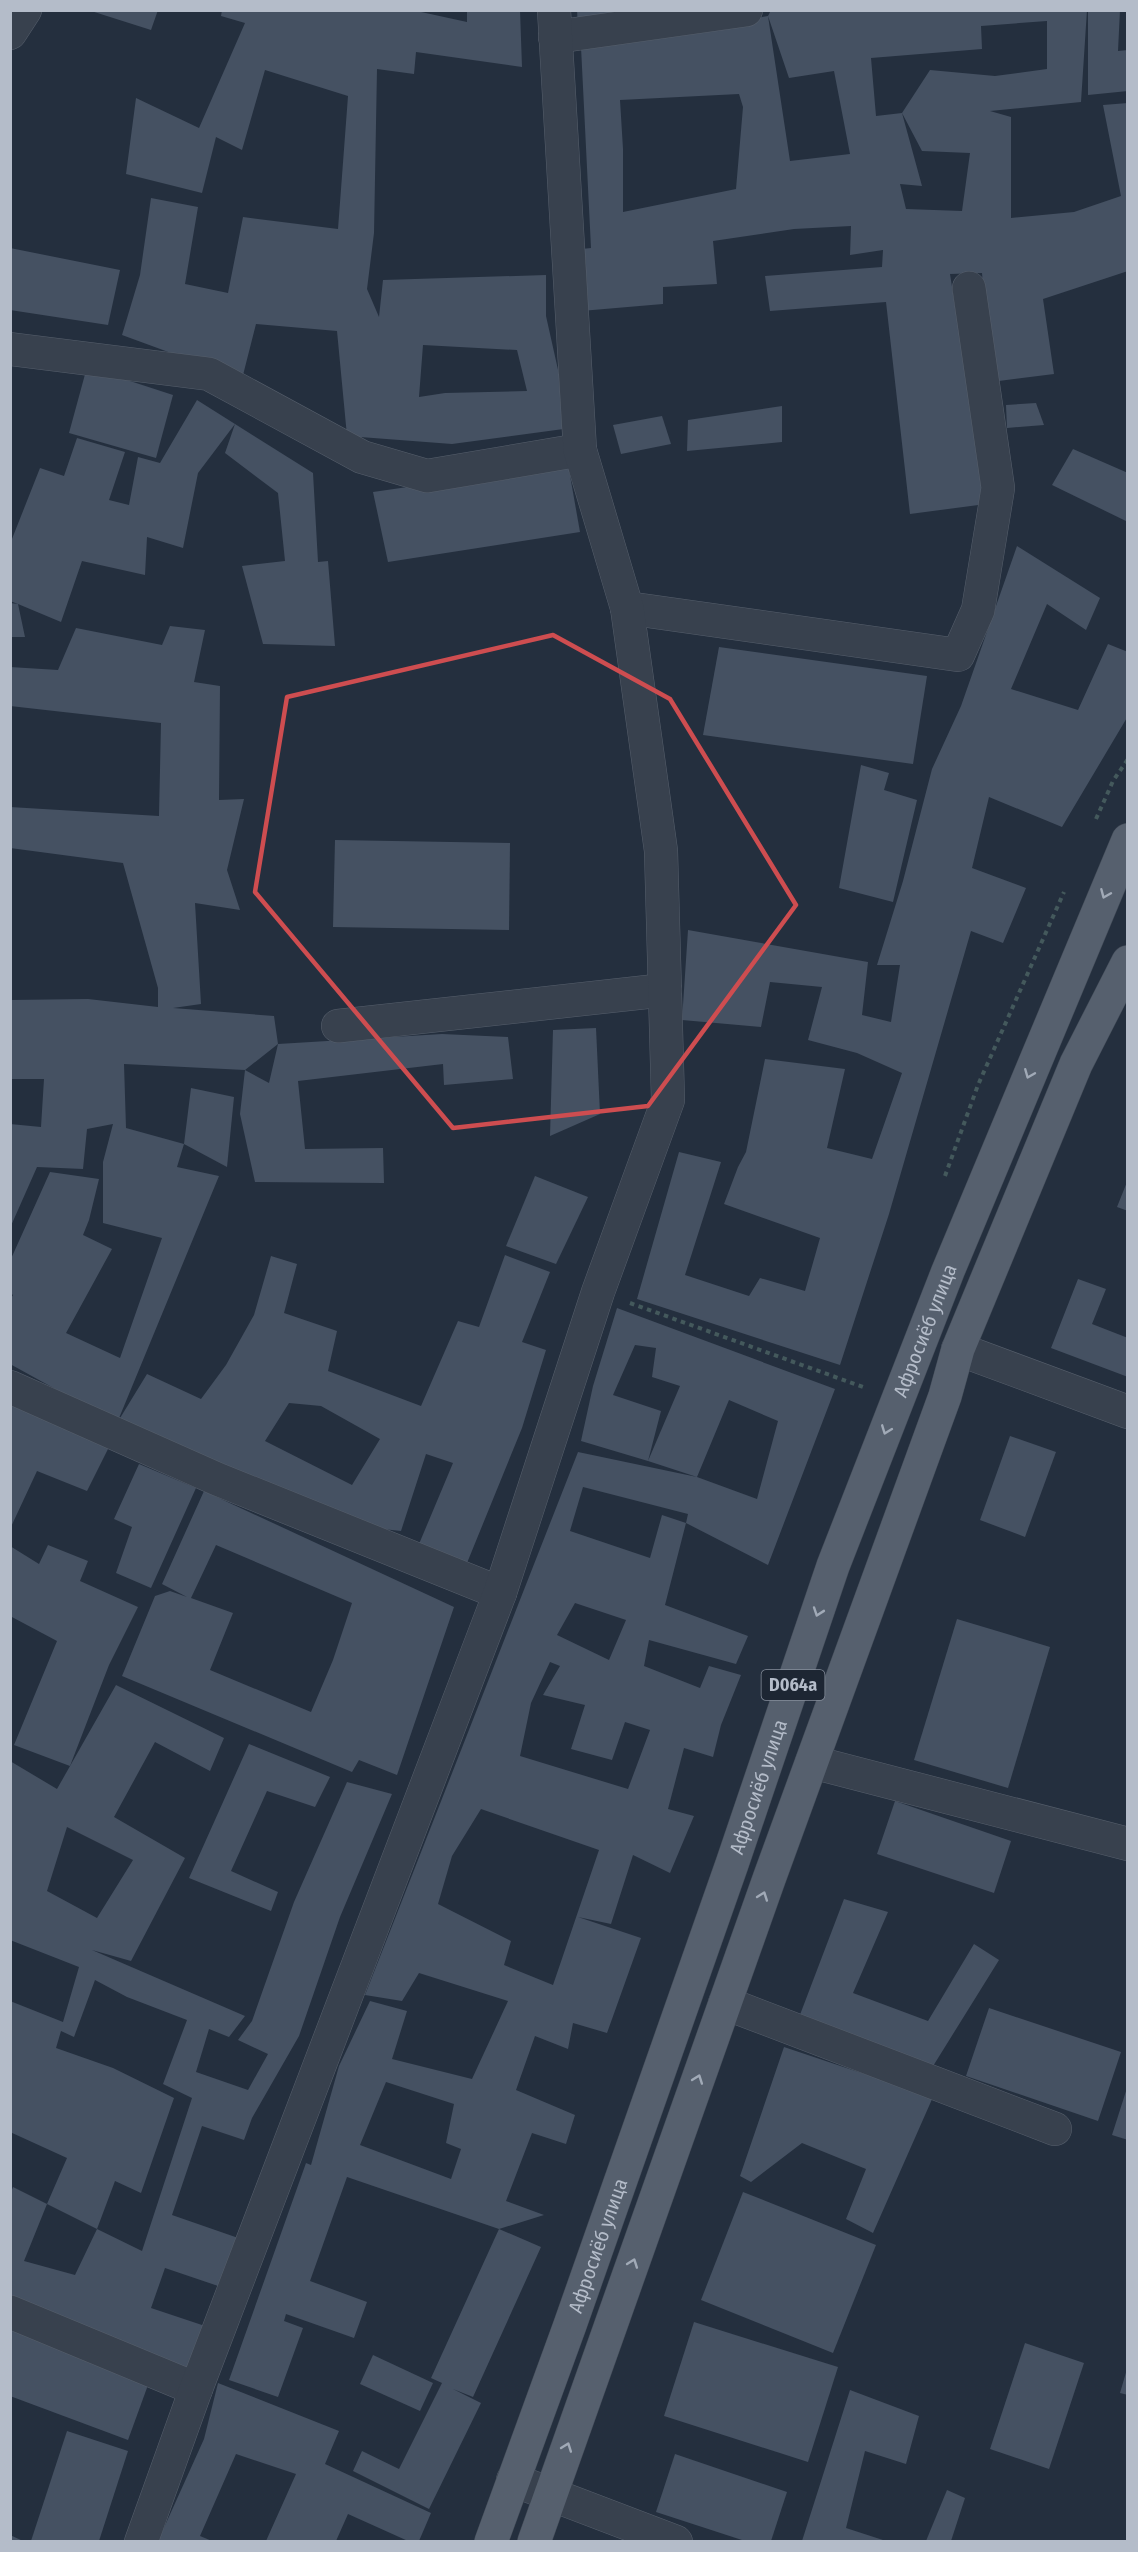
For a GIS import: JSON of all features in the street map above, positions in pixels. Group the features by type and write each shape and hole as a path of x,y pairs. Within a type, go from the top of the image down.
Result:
{"main road":[{"name":"Афросиёб улица","path":"491,2541 570,2325 732,1864 833,1566 948,1271 1128,840"},
{"name":"Афросиёб улица","path":"534,2541 725,2003 945,1396 958,1349 1076,1064 1128,962"}],"street":[{"path":"10,33 25,10"},
{"path":"141,2541 196,2389 500,1593 598,1292 668,1100 661,851 627,608 580,450 554,24 746,10"},
{"path":"627,608 958,655 978,610 998,488 969,288"},
{"path":"10,349 209,374 362,457 427,476 580,450"},
{"path":"338,1026 665,990"},
{"path":"958,1349 1128,1412"},
{"path":"10,1387 217,1479 500,1593"},
{"path":"812,1762 1128,1844"},
{"path":"725,2003 1055,2129"},
{"path":"10,2312 196,2389"},
{"path":"513,2480 676,2541"}],"path":[{"path":"598,1292 898,1399"}],"highlighted area":[{"path":"553,635 670,699 796,905 648,1106 453,1128 255,892 287,697"}],"building":[{"path":"88,10 158,10 151,30"},
{"path":"222,10 412,10 467,22 467,10 520,10 522,67 416,52 414,74 377,69 374,233 367,289 379,317 383,280 546,275 546,316 571,428 452,444 347,436 337,331 256,324 242,379 122,335 140,275 151,198 198,207 185,284 228,293 243,217 338,229 348,96 265,70 242,150 216,137 202,193 126,174 136,98 199,128 245,23 221,16","holes":["423,345 517,350 527,391 445,393 419,397"]},
{"path":"577,10 614,10 615,19 578,28"},
{"path":"771,10 1087,10 1081,102 990,111 1011,117 1011,218 1074,212 1121,196 1103,105 1128,103 1128,271 1043,299 1054,374 991,382 982,273 950,274 986,504 910,514 886,302 770,311 765,276 882,267 883,250 850,255 851,226 794,229 713,241 717,284 663,287 663,304 581,311 573,250 591,248 581,47 768,16","holes":["768,16 789,78 834,71 850,154 790,161","1047,21 1047,69 995,76 930,70 902,113 876,116 871,58 982,49 981,26","739,94 743,107 736,189 623,212 620,100","902,113 922,151 970,153 962,211 906,209 900,184 922,186"]},
{"path":"1088,10 1120,10 1118,51 1128,50 1128,91 1088,95"},
{"path":"10,248 120,270 108,325 10,310"},
{"path":"87,367 173,395 156,458 69,433"},
{"path":"197,400 235,424 198,473 183,548 147,537 145,575 82,561 61,622 10,601 10,544 40,468 64,476 77,438 125,452 109,500 129,505 138,457 160,463"},
{"path":"1036,403 1044,425 1007,428 1006,405"},
{"path":"782,406 782,442 687,451 688,420"},
{"path":"662,416 671,444 621,454 613,425"},
{"path":"235,424 313,473 318,562 328,561 335,646 263,644 242,566 285,561 278,493 225,453"},
{"path":"1073,449 1128,473 1128,522 1052,485"},
{"path":"568,464 580,532 388,562 373,492"},
{"path":"1017,546 1100,598 1086,630 1047,604 1011,689 1078,710 1108,644 1128,652 1128,716 1062,827 989,797 972,868 1026,888 1003,943 971,931 889,1214 840,1365 637,1299 679,1152 721,1162 685,1275 749,1296 760,1278 805,1291 820,1238 724,1204 746,1152 765,1059 845,1069 827,1148 872,1159 902,1073 857,1053 808,1040 822,987 770,982 761,1027 682,1020 688,930 868,962 862,1015 891,1022 900,965 877,965 903,881 932,769 961,706"},
{"path":"10,603 18,604 25,637 10,637"},
{"path":"170,626 205,630 194,682 220,686 219,800 244,799 227,870 240,910 195,903 201,1004 173,1008 274,1016 278,1044 245,1070 124,1064 126,1128 184,1144 177,1167 219,1176 117,1423 10,1364 10,1300 13,1295 10,1293 10,1261 50,1172 99,1179 83,1235 112,1249 66,1333 120,1358 162,1238 103,1223 103,1162 113,1124 87,1129 83,1169 37,1167 10,1228 10,1124 41,1127 44,1079 10,1079 10,1000 88,999 158,1007 158,988 123,863 10,848 10,807 159,816 161,723 10,706 10,667 58,670 76,628 162,645"},
{"path":"719,647 927,676 913,764 703,735"},
{"path":"861,765 889,773 884,790 917,800 893,902 839,888"},
{"path":"335,840 510,843 509,930 333,927"},
{"path":"596,1028 600,1114 550,1136 553,1030"},
{"path":"442,1034 508,1037 513,1079 444,1085 443,1064 298,1081 305,1149 383,1148 384,1183 255,1182 240,1114 245,1070 269,1083 278,1044"},
{"path":"191,1088 234,1097 227,1167 184,1144"},
{"path":"535,1176 588,1197 556,1264 506,1246"},
{"path":"1128,1182 1128,1211 1117,1207"},
{"path":"505,1255 550,1272 522,1342 546,1350 522,1428 467,1563 419,1544 453,1463 426,1454 401,1531 356,1526 117,1423 147,1374 201,1399 226,1365 254,1315 271,1256 297,1264 284,1313 337,1331 328,1371 421,1406 458,1321 479,1327","holes":["289,1403 321,1406 380,1439 352,1485 265,1441"]},
{"path":"1078,1279 1106,1289 1092,1324 1128,1338 1128,1377 1051,1348"},
{"path":"617,1308 835,1389 768,1565 686,1523 665,1605 748,1636 736,1664 649,1640 644,1666 700,1688 709,1666 741,1675 721,1725 713,1757 684,1748 668,1809 694,1816 670,1873 633,1855 611,1924 578,1917 641,1938 607,2033 573,2023 568,2049 535,2036 516,2090 575,2115 566,2144 532,2133 506,2201 544,2215 499,2229 347,2177 310,2281 367,2302 354,2338 286,2314 284,2321 303,2328 278,2397 229,2380 306,2163 311,2165 339,2066 370,2001 407,2011 392,2059 472,2079 508,2001 419,1973 402,2001 365,1995 578,1452 697,1477 581,1441 593,1386","holes":["635,1345 656,1348 652,1377 680,1386 648,1461 661,1411 613,1395","729,1400 778,1421 757,1499 697,1477","583,1487 688,1514 686,1523 662,1515 650,1558 570,1531","575,1603 626,1620 609,1660 557,1635","550,1662 560,1666 543,1695 585,1705 571,1749 612,1760 625,1722 650,1730 628,1789 520,1756 531,1703","481,1809 599,1850 553,1985 504,1965 511,1941 438,1904 452,1856","386,2082 454,2104 446,2143 461,2149 451,2179 360,2145"]},
{"path":"10,1396 111,1443 87,1491 37,1471 10,1529"},
{"path":"1010,1436 1056,1452 1025,1537 980,1520"},
{"path":"139,1464 196,1488 151,1588 116,1573 132,1527 114,1519"},
{"path":"204,1491 454,1607 397,1775 359,1760 352,1772 122,1676 155,1596 170,1591 187,1597 162,1584","holes":["216,1545 352,1603 333,1660 311,1712 210,1670 233,1613 191,1598"]},
{"path":"48,1545 88,1561 80,1581 138,1607 109,1665 70,1766 14,1745 57,1641 10,1616 10,1546 39,1564"},
{"path":"957,1619 1050,1647 1008,1788 914,1760"},
{"path":"116,1685 224,1738 210,1771 155,1742 114,1817 185,1858 131,1961 92,1950 245,2016 229,2037 209,2029 196,2072 248,2090 268,2054 238,2040 252,2021 294,1902 347,1782 392,1794 340,1917 299,2036 252,2118 244,2140 202,2126 172,2215 244,2240 227,2289 165,2268 151,2308 205,2326 189,2373 10,2301 10,2195 13,2187 47,2204 67,2158 10,2132 10,2001 63,2022 79,1967 10,1940 10,1761 57,1789","holes":["67,1827 133,1860 97,1918 47,1891","95,1980 127,1997 187,2020 163,2084 192,2098 142,2251 97,2229 115,2181 141,2193 174,2098 113,2068 56,2048 61,2031 74,2037","47,2204 97,2229 75,2275 24,2261"]},
{"path":"249,1744 330,1777 315,1807 267,1791 231,1871 278,1892 271,1911 189,1878"},
{"path":"895,1801 1011,1841 994,1893 877,1854"},
{"path":"844,1899 888,1912 853,1993 928,2021 974,1944 999,1960 930,2071 798,2020"},
{"path":"989,2008 1121,2052 1098,2121 966,2076"},
{"path":"784,2047 933,2097 873,2233 846,2219 866,2169 802,2143 751,2182 740,2176"},
{"path":"1128,2089 1128,2140 1112,2135"},
{"path":"743,2192 876,2245 833,2353 701,2300"},
{"path":"499,2229 541,2247 473,2397 453,2389 481,2403 429,2509 353,2471 362,2451 399,2469 442,2383 431,2378"},
{"path":"10,2321 152,2374 128,2440 10,2396"},
{"path":"694,2322 838,2367 808,2462 664,2416"},
{"path":"1025,2343 1084,2363 1049,2469 990,2449"},
{"path":"373,2355 433,2383 420,2411 360,2384"},
{"path":"1128,2369 1128,2395 1120,2393"},
{"path":"218,2383 339,2431 325,2464 431,2513 419,2541 408,2541 348,2514 336,2541 266,2541 296,2474 236,2454 200,2536 212,2541 158,2541 204,2439"},
{"path":"850,2390 919,2416 906,2464 865,2451 846,2528 886,2541 802,2541"},
{"path":"67,2431 128,2451 99,2541 31,2541"},
{"path":"675,2454 787,2492 771,2541 745,2541 656,2512"},
{"path":"947,2490 965,2498 951,2541 926,2541"},
{"path":"10,2535 23,2541 10,2541"}]}
